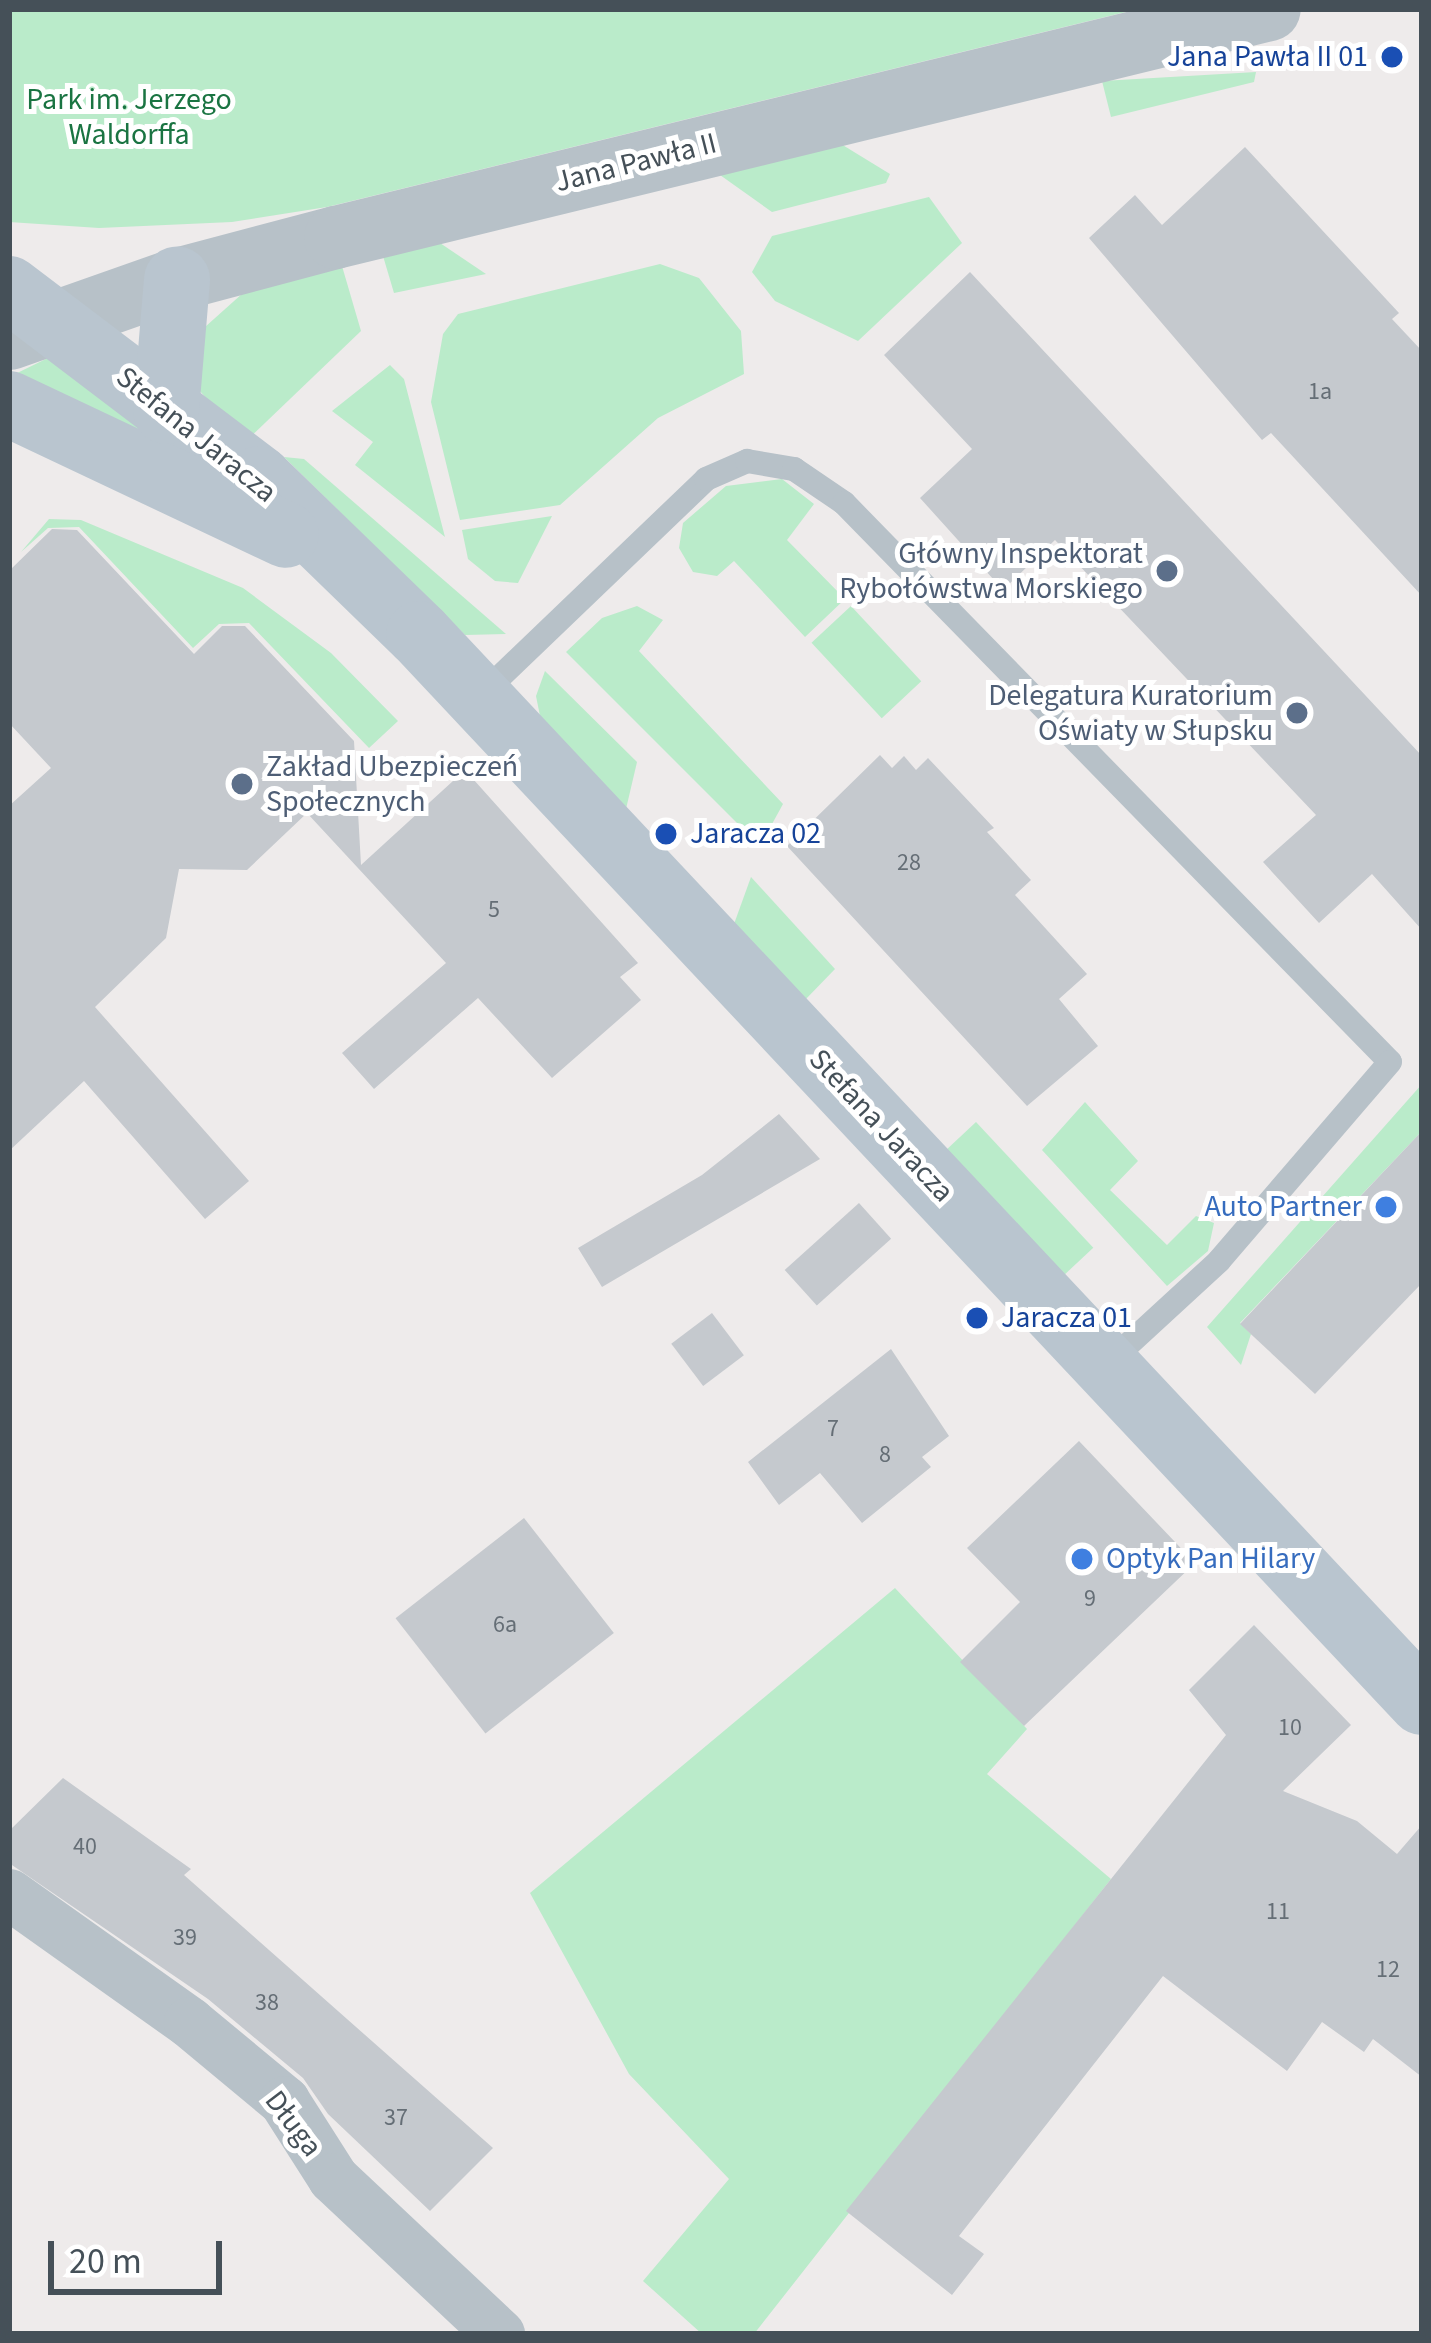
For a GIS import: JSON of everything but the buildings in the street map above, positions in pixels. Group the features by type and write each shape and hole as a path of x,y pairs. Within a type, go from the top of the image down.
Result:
{"main road":[{"path":"166,411 177,279"},
{"name":"Stefana Jaracza","path":"24,315 259,479 480,697 1422,1702"},
{"name":"Stefana Jaracza","path":"9,404 332,556"}],"street":[{"name":"Jana Pawła II","path":"24,315 1269,9"},
{"name":"Długa","path":"9,1894 189,2022 284,2101 333,2178 499,2334"}],"lane":[{"path":"480,697 706,479 747,461 794,469 844,503 1390,1063 1219,1262 1105,1366"}],"green space":[{"name":"Park im. Jerzego Waldorffa","path":"9,9 1138,9 327,207 232,222 99,228 9,222"},
{"path":"1256,72 1254,82 1111,117 1102,81"},
{"path":"841,144 890,174 886,183 772,212 720,175"},
{"path":"929,197 962,243 858,341 775,301 752,272 772,236"},
{"path":"440,243 486,274 394,293 383,256"},
{"path":"660,264 699,278 741,331 744,374 658,418 560,505 460,520 431,402 443,334 458,314"},
{"path":"342,266 361,331 245,442 199,390 205,327 243,293"},
{"path":"52,356 164,440 9,377"},
{"path":"390,365 404,379 445,537 355,465 373,442 332,411"},
{"path":"284,457 304,459 506,634 465,635"},
{"path":"782,479 814,504 787,540 845,599 805,637 734,561 717,576 693,572 679,548 683,523 726,486"},
{"path":"552,516 518,583 495,581 468,559 462,530"},
{"path":"49,519 81,520 243,588 331,653 398,721 369,748 249,623 219,624 193,648 79,527 48,528 21,552"},
{"path":"637,606 663,620 639,651 783,804 760,846 566,652 602,618"},
{"path":"851,606 921,681 882,718 812,643"},
{"path":"545,671 637,762 626,809 540,716 536,696"},
{"path":"751,877 835,969 805,1000 734,924"},
{"path":"1422,1084 1422,1131 1240,1323 1251,1334 1241,1365 1207,1327"},
{"path":"1085,1102 1138,1161 1110,1190 1167,1245 1196,1216 1214,1223 1208,1251 1167,1286 1042,1150"},
{"path":"976,1122 1093,1248 1063,1276 945,1151"},
{"path":"895,1588 1027,1729 987,1774 1111,1879 754,2334 702,2334 643,2281 729,2179 629,2074 530,1893"}],"place":[{"name":"Jana Pawła II 01","path":"1392,57"},
{"name":"Główny Inspektorat Rybołówstwa Morskiego","path":"1167,571"},
{"name":"Delegatura Kuratorium Oświaty w Słupsku","path":"1297,713"},
{"name":"Zakład Ubezpieczeń Społecznych","path":"242,784"},
{"name":"Jaracza 02","path":"666,834"},
{"name":"Auto Partner","path":"1386,1207"},
{"name":"Jaracza 01","path":"977,1318"},
{"name":"Optyk Pan Hilary","path":"1082,1559"}]}
